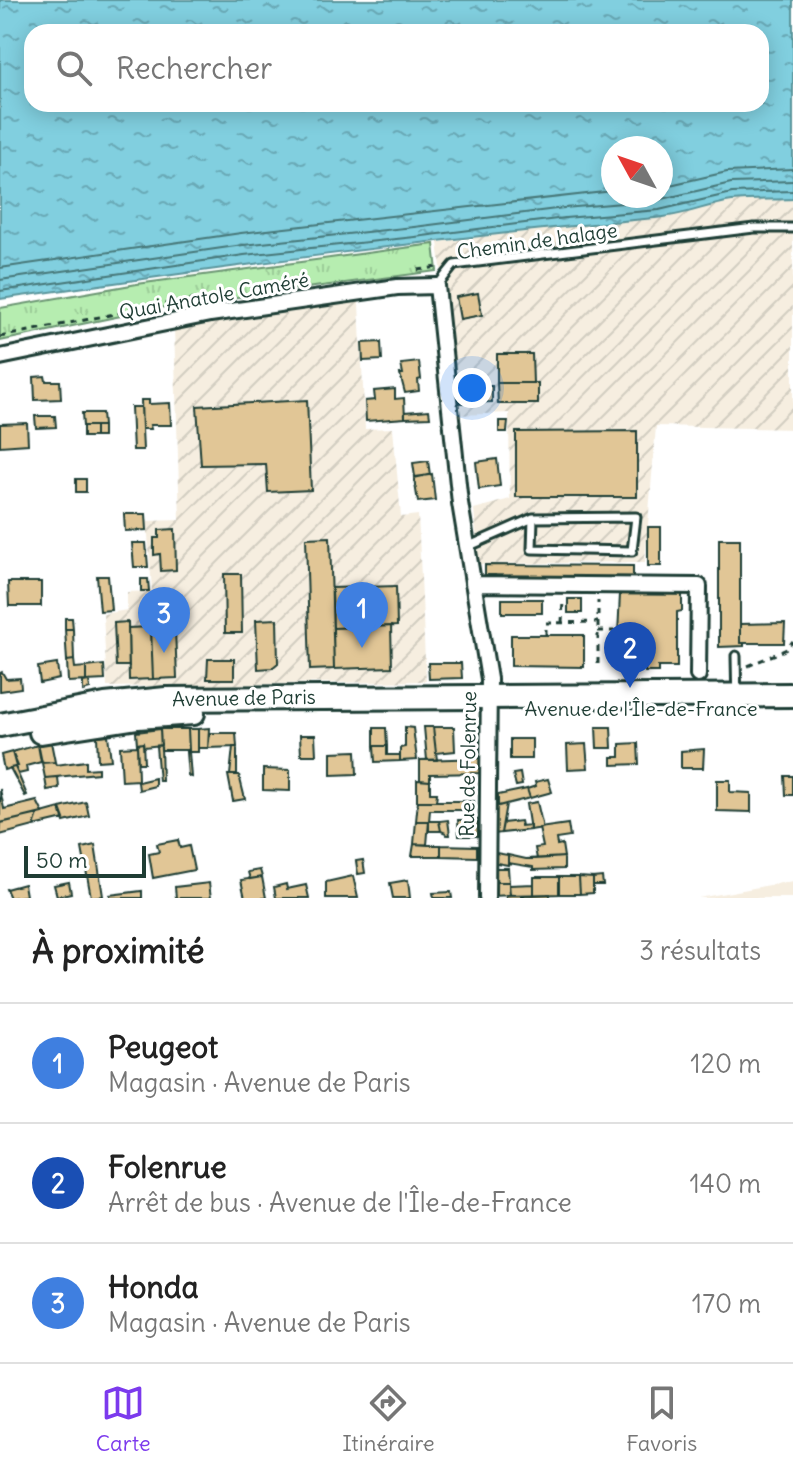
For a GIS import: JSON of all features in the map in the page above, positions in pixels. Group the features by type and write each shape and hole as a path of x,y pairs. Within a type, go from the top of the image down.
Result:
{"main road":[{"name":"Avenue de l'Île-de-France","path":"737,702 793,695"},
{"name":"Avenue de Paris","path":"0,725 105,705 166,699 489,702"},
{"name":"Avenue de l'Île-de-France","path":"489,702 737,702 793,708"},
{"name":"Avenue de Paris","path":"0,739 167,714 489,702"}],"street":[{"name":"Quai Anatole Caméré","path":"0,357 210,314 397,287 437,286"},
{"name":"Rue de Folenrue","path":"437,286 458,488 489,702 487,898"},
{"path":"473,584 699,586 698,675"}],"lane":[{"name":"Chemin de halage","path":"437,286 454,265 754,228 793,228"},
{"path":"467,547 533,518 636,517 632,551 532,549 533,518"},
{"path":"736,656 737,702"}],"path":[{"path":"562,623 563,585"},
{"path":"598,585 598,664"},
{"path":"546,635 546,623 598,622"},
{"path":"598,631 618,631"},
{"path":"736,669 787,649 793,641"}],"shaded area":[{"path":"793,199 793,429 656,426 645,562 479,564 474,509 510,499 509,413 459,415 438,242 661,218 733,201"},
{"path":"358,283 365,429 393,428 401,517 418,515 426,681 107,687 103,614 127,610 127,592 152,591 147,521 180,520 174,328 167,311"},
{"path":"793,881 793,898 698,898 781,883"}],"green space":[{"path":"434,244 437,271 169,306 0,341 0,308 137,284"}],"water":[{"path":"0,0 793,0 793,199 732,201 665,217 409,244 0,299"}],"building":[{"path":"478,293 482,315 460,319 456,297"},
{"path":"381,342 382,360 363,361 362,343"},
{"path":"497,354 532,354 533,383 497,383"},
{"path":"419,362 419,391 405,393 401,364"},
{"path":"45,376 46,381 60,381 61,399 35,400 34,377"},
{"path":"497,383 538,383 538,404 498,404"},
{"path":"460,386 492,386 492,402 460,403"},
{"path":"395,389 395,399 404,398 405,418 366,421 365,401 375,400 374,391"},
{"path":"141,400 149,400 149,404 170,403 171,425 150,425 151,429 142,429"},
{"path":"307,400 311,490 268,492 266,464 201,465 197,406"},
{"path":"131,407 141,407 143,450 133,450"},
{"path":"429,410 430,417 405,418 405,412"},
{"path":"82,413 102,413 103,426 83,426"},
{"path":"35,416 55,416 56,427 36,428"},
{"path":"499,421 508,421 507,432 499,432"},
{"path":"27,423 28,444 0,446 0,424"},
{"path":"83,426 95,426 95,437 83,437"},
{"path":"95,426 103,426 103,437 95,437"},
{"path":"637,431 637,497 516,497 516,432"},
{"path":"497,459 500,486 479,489 476,462"},
{"path":"428,461 430,475 415,477 413,463"},
{"path":"432,474 435,500 418,502 414,478"},
{"path":"76,479 86,479 86,492 76,492"},
{"path":"124,514 146,514 147,530 125,531"},
{"path":"648,527 661,527 661,566 648,566"},
{"path":"175,529 176,570 161,571 160,554 154,555 154,538 159,538 159,530"},
{"path":"330,537 334,669 310,670 306,538"},
{"path":"719,539 740,539 740,643 744,646 719,647"},
{"path":"132,543 146,543 148,567 134,567"},
{"path":"485,565 633,566 633,581 494,581 495,575 485,575"},
{"path":"224,574 241,574 242,633 225,633"},
{"path":"97,576 108,576 111,610 100,611"},
{"path":"141,579 148,579 149,591 141,591"},
{"path":"8,582 41,582 41,606 9,606"},
{"path":"396,586 397,626 333,628 332,588"},
{"path":"620,594 682,594 682,611 677,612 677,667 658,667 658,672 645,672 645,667 620,667"},
{"path":"502,599 542,599 542,613 502,613"},
{"path":"568,599 582,599 582,613 568,613"},
{"path":"174,606 177,678 153,679 150,607"},
{"path":"65,618 72,618 73,629 65,629"},
{"path":"277,619 278,663 272,668 258,669 256,620"},
{"path":"128,622 129,666 116,666 114,623"},
{"path":"785,623 784,643 740,643 740,624"},
{"path":"391,626 392,667 334,669 333,628"},
{"path":"151,627 153,679 129,680 128,628"},
{"path":"65,629 73,629 74,660 67,661"},
{"path":"511,635 584,635 584,667 511,666"},
{"path":"208,659 234,659 234,679 207,679"},
{"path":"74,660 75,668 86,667 86,681 68,682 67,661"},
{"path":"428,663 461,663 462,678 429,679"},
{"path":"57,664 59,679 40,683 38,667"},
{"path":"104,665 105,680 86,681 86,667"},
{"path":"2,672 6,679 20,678 21,688 0,691"},
{"path":"89,681 90,689 83,691 83,682"},
{"path":"405,727 413,728 417,760 400,761 400,748 405,747"},
{"path":"424,727 433,727 437,760 427,760"},
{"path":"433,727 454,727 455,751 436,753"},
{"path":"479,727 483,730 483,750 478,751"},
{"path":"596,727 611,727 612,748 597,748"},
{"path":"209,728 208,748 198,748 198,729"},
{"path":"374,728 386,728 387,746 374,746"},
{"path":"160,729 188,729 189,750 161,750"},
{"path":"160,729 161,745 144,747 143,743 137,744 136,732"},
{"path":"188,729 198,729 198,752 189,752"},
{"path":"210,733 236,733 237,747 208,748"},
{"path":"108,735 111,760 98,761 97,736"},
{"path":"300,735 315,735 316,755 301,755"},
{"path":"510,739 532,739 532,759 510,759"},
{"path":"51,742 55,762 42,763 38,743"},
{"path":"143,743 144,763 138,763 137,744"},
{"path":"638,743 639,764 612,765 612,757 620,757 620,744"},
{"path":"586,744 588,768 568,769 567,745"},
{"path":"38,745 41,762 26,766 27,772 18,774 12,752"},
{"path":"161,745 162,781 159,781 156,746"},
{"path":"137,746 138,780 122,781 120,747"},
{"path":"374,746 387,746 387,755 400,755 400,761 375,762"},
{"path":"233,747 237,747 237,775 230,775"},
{"path":"704,749 703,768 681,768 681,751"},
{"path":"356,751 357,774 331,775 331,752"},
{"path":"12,752 18,766 4,770 1,755"},
{"path":"186,752 189,752 191,777 188,776"},
{"path":"484,758 483,773 430,774 430,781 420,780 420,760"},
{"path":"86,761 86,769 98,768 98,773 45,778 42,763 55,762 56,765"},
{"path":"15,767 27,795 25,796 10,768"},
{"path":"263,769 290,770 290,791 263,790"},
{"path":"520,773 522,785 516,786 513,774"},
{"path":"228,775 239,775 245,799 233,801"},
{"path":"785,776 793,776 793,795 786,795"},
{"path":"58,777 59,788 47,790 45,778"},
{"path":"155,778 155,786 139,790 138,782"},
{"path":"548,779 552,792 530,798 527,789 536,786 535,782"},
{"path":"417,780 430,781 430,793 437,793 436,801 417,801"},
{"path":"717,780 730,780 730,792 751,793 751,812 717,811"},
{"path":"0,789 4,809 37,801 43,813 0,823"},
{"path":"527,789 530,798 498,806 498,795"},
{"path":"418,801 474,801 475,810 430,810 429,821 416,821"},
{"path":"86,802 89,816 64,822 60,808"},
{"path":"537,802 543,828 530,830 526,804"},
{"path":"506,804 501,833 490,835 495,807"},
{"path":"60,808 64,819 34,826 38,814"},
{"path":"38,814 34,826 0,835 1,823"},
{"path":"448,820 450,835 441,831 439,821"},
{"path":"458,820 477,820 478,836 459,836"},
{"path":"416,821 429,821 427,845 414,844"},
{"path":"429,821 439,821 441,831 429,831"},
{"path":"520,821 521,826 530,825 530,830 501,833 503,823"},
{"path":"568,824 570,837 556,839 557,845 562,844 564,857 537,859 535,848 543,847 539,828"},
{"path":"178,840 180,848 189,846 194,870 153,878 149,854 159,852 157,844"},
{"path":"414,844 441,845 441,856 412,856"},
{"path":"95,845 103,896 91,897 82,848"},
{"path":"441,845 477,846 477,857 441,856"},
{"path":"490,852 508,855 508,865 491,862"},
{"path":"508,855 526,859 564,857 564,869 533,870 533,867 508,863"},
{"path":"363,860 365,873 358,874 356,861"},
{"path":"491,868 508,868 509,882 492,882"},
{"path":"260,870 262,877 250,879 248,872"},
{"path":"353,876 358,898 326,898 326,882"},
{"path":"262,877 266,898 245,898 241,880"},
{"path":"534,877 559,877 559,894 534,895"},
{"path":"559,877 579,877 580,894 559,894"},
{"path":"579,877 593,878 593,893 580,894"},
{"path":"602,877 603,885 593,885 593,878"},
{"path":"408,880 410,898 393,898 390,883"},
{"path":"69,882 71,893 57,896 54,885"},
{"path":"492,882 509,882 510,895 493,896"},
{"path":"209,883 211,898 176,898 175,887"},
{"path":"24,884 26,896 10,898 6,889"},
{"path":"286,884 287,889 306,885 309,898 276,898 274,887"},
{"path":"534,884 534,895 510,895 509,885"},
{"path":"142,891 142,898 110,898 110,895"},
{"path":"451,892 452,898 434,898 433,893"},
{"path":"550,894 550,898 506,898 506,895"}],"place":[{"name":"Peugeot","path":"362,648"},
{"name":"Honda","path":"164,653"},
{"name":"Folenrue","path":"630,688"}]}
